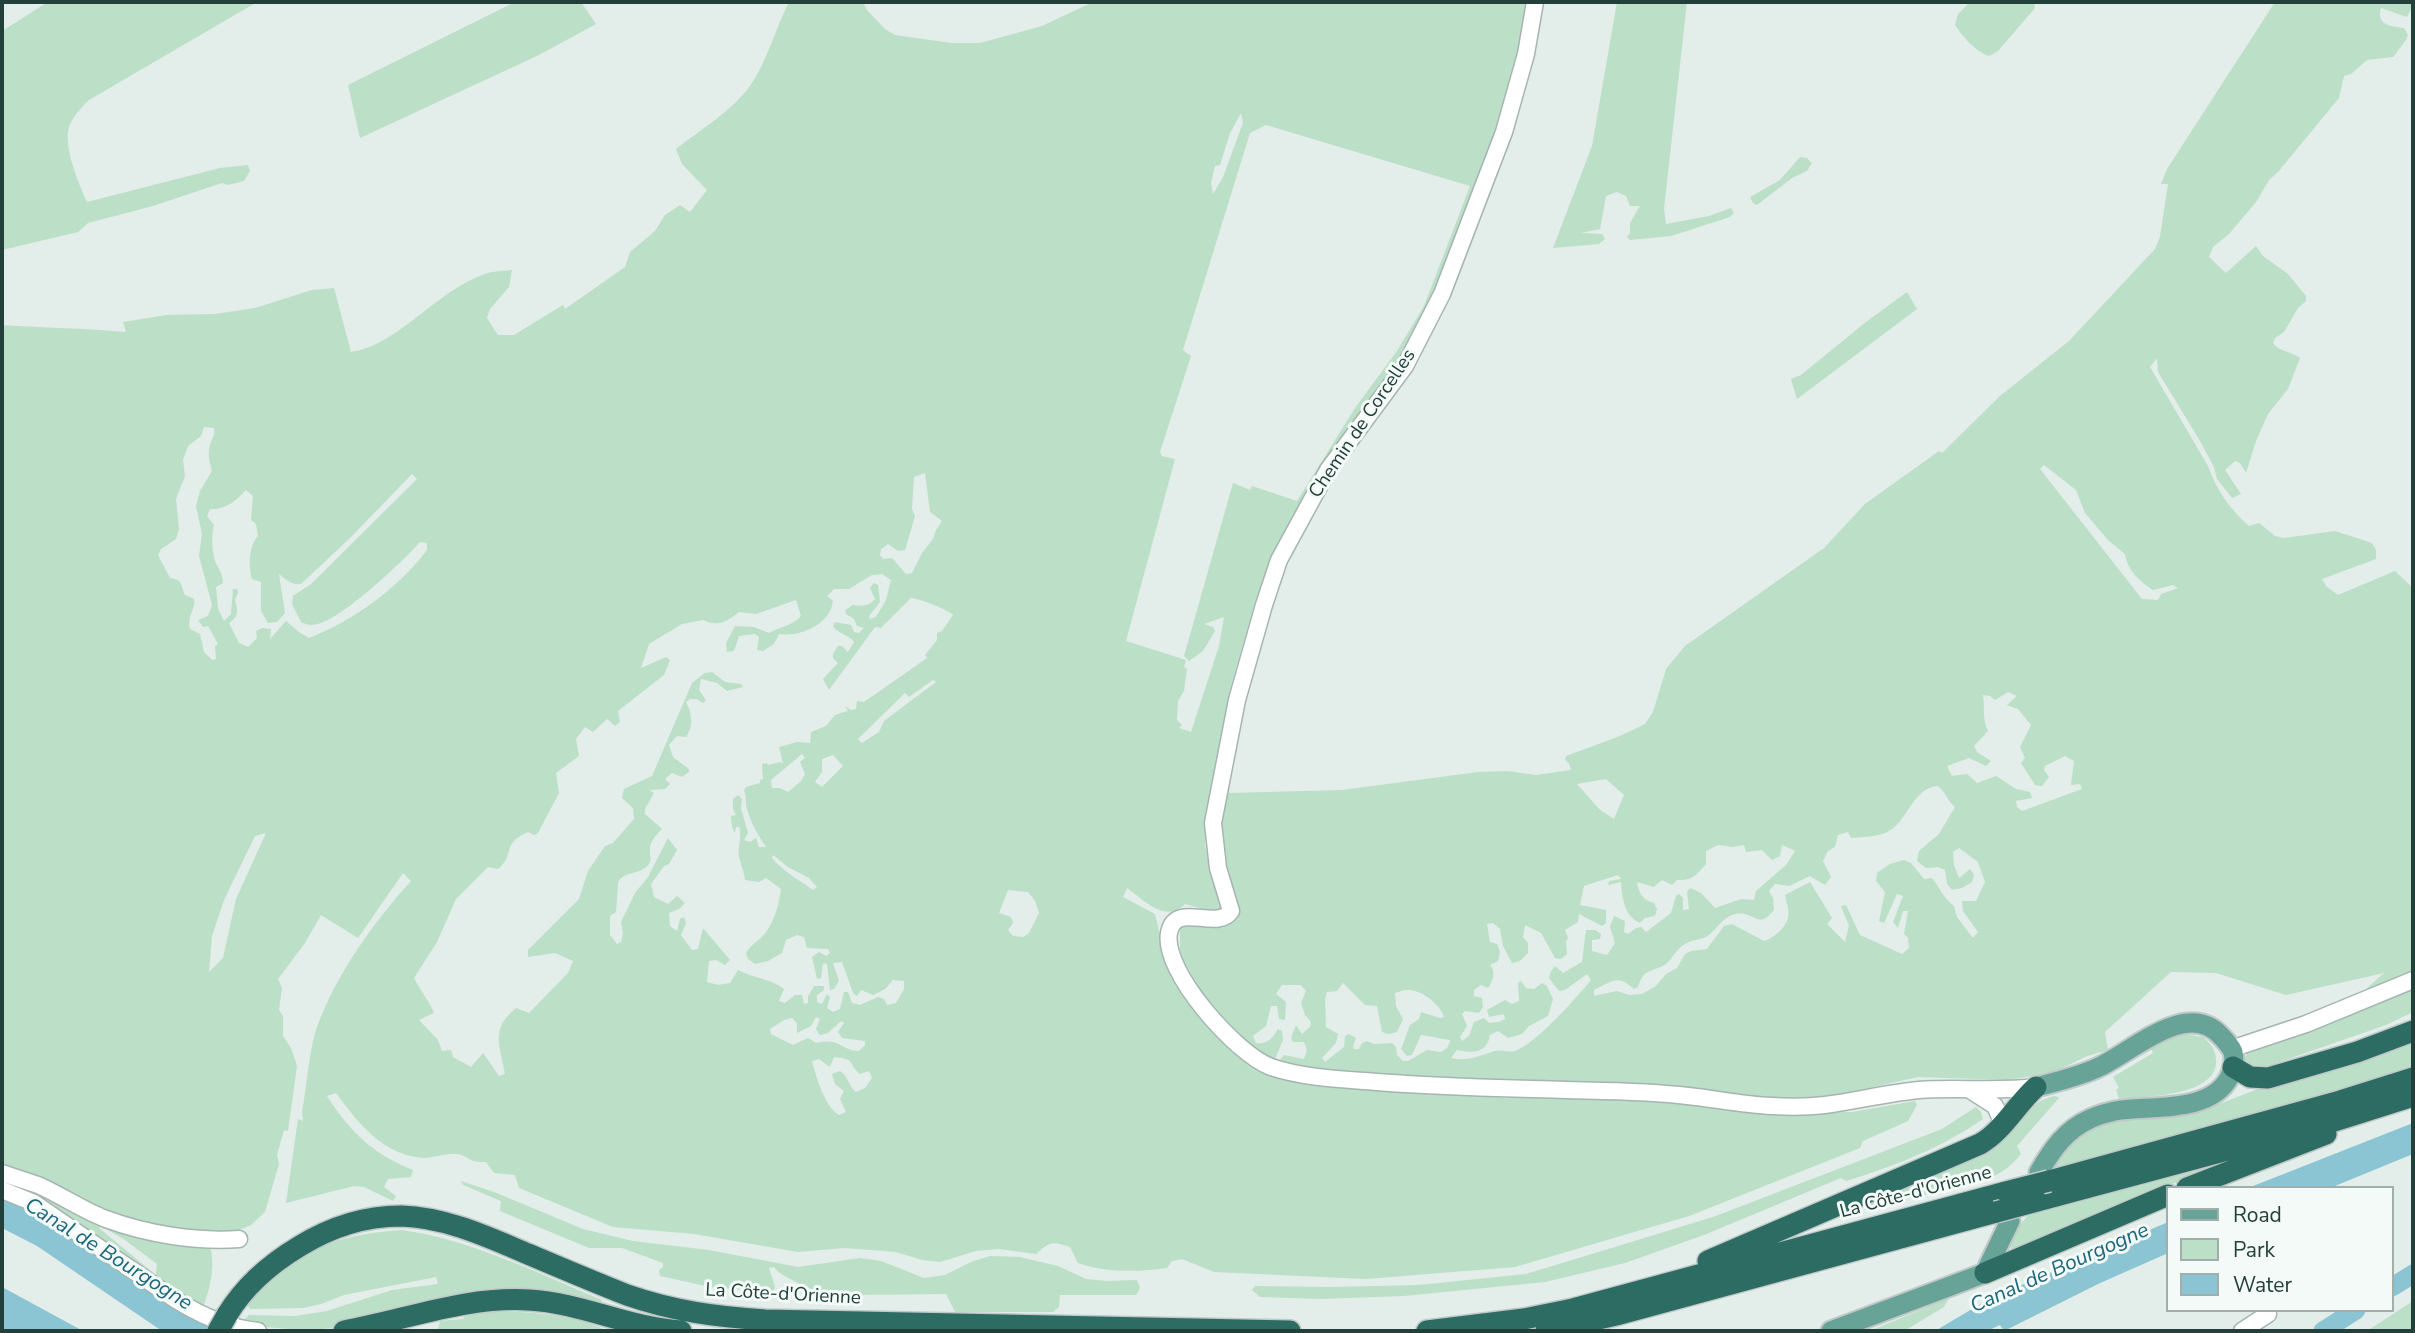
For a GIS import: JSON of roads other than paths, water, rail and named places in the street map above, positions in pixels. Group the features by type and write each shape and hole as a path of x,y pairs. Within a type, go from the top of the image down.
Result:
{"highway":[{"path":"2232,1058 2250,1077 2268,1078 2357,1052 2413,1031"},
{"name":"La Côte-d'Orienne","path":"1427,1331 1524,1319 1619,1297 2006,1192 2044,1177 2340,1101 2413,1078"},
{"path":"1619,1297 1727,1254 1980,1144 2003,1124 2036,1087"},
{"path":"2192,1186 2266,1159 2413,1097"},
{"name":"La Côte-d'Orienne","path":"1546,1331 2003,1217 2037,1201 2328,1123 2413,1097"},
{"path":"1985,1273 2166,1196"},
{"name":"La Côte-d'Orienne","path":"222,1323 259,1275 282,1256 335,1227 379,1217 402,1216 463,1228 627,1295 653,1304 700,1314 765,1320 1290,1331"},
{"name":"La Côte-d'Orienne","path":"298,1247 358,1229 393,1226 428,1229 476,1243 656,1315 693,1324 782,1331"},
{"path":"344,1331 457,1305 512,1300 559,1304 641,1327 681,1331"}],"main road":[{"path":"2036,1087 2099,1068 2168,1028 2182,1023 2196,1022 2210,1026 2232,1058 2222,1087 2203,1099 2114,1111 2080,1124 2064,1136 2044,1177"},
{"path":"1831,1331 1985,1273 2003,1217"}],"street":[{"name":"Chemin de Corcelles","path":"1535,2 1526,54 1504,132 1442,294 1405,366 1328,470 1279,560 1237,700 1213,823 1218,868 1231,911 1227,917 1220,919 1184,917 1172,923 1169,943 1176,963 1211,1019 1242,1049 1268,1066 1294,1074 1395,1084 1494,1089 1641,1091 1746,1105 1774,1106 1823,1105 1915,1090 1968,1089"},
{"path":"2232,1058 2413,980"},
{"path":"1968,1089 2036,1087"},
{"path":"1968,1089 1995,1106 2003,1124"},
{"path":"2,1173 37,1185 104,1218 135,1228 174,1236 239,1239"},
{"path":"2,1190 34,1203 201,1315 225,1325 258,1331"},
{"path":"2242,1331 2268,1314"}],"water":[{"path":"2413,1123 2413,1154 2335,1186 2253,1186"},
{"path":"2,1198 50,1222 225,1331 162,1331 37,1246 2,1228"},
{"name":"Canal de Bourgogne","path":"2166,1223 2166,1254 2004,1331 2000,1325 1987,1331 1935,1331 1989,1299"},
{"path":"2,1287 83,1331 2,1331"}],"waterway":[{"path":"2394,1286 2413,1274"},
{"path":"2323,1331 2353,1312"}]}
